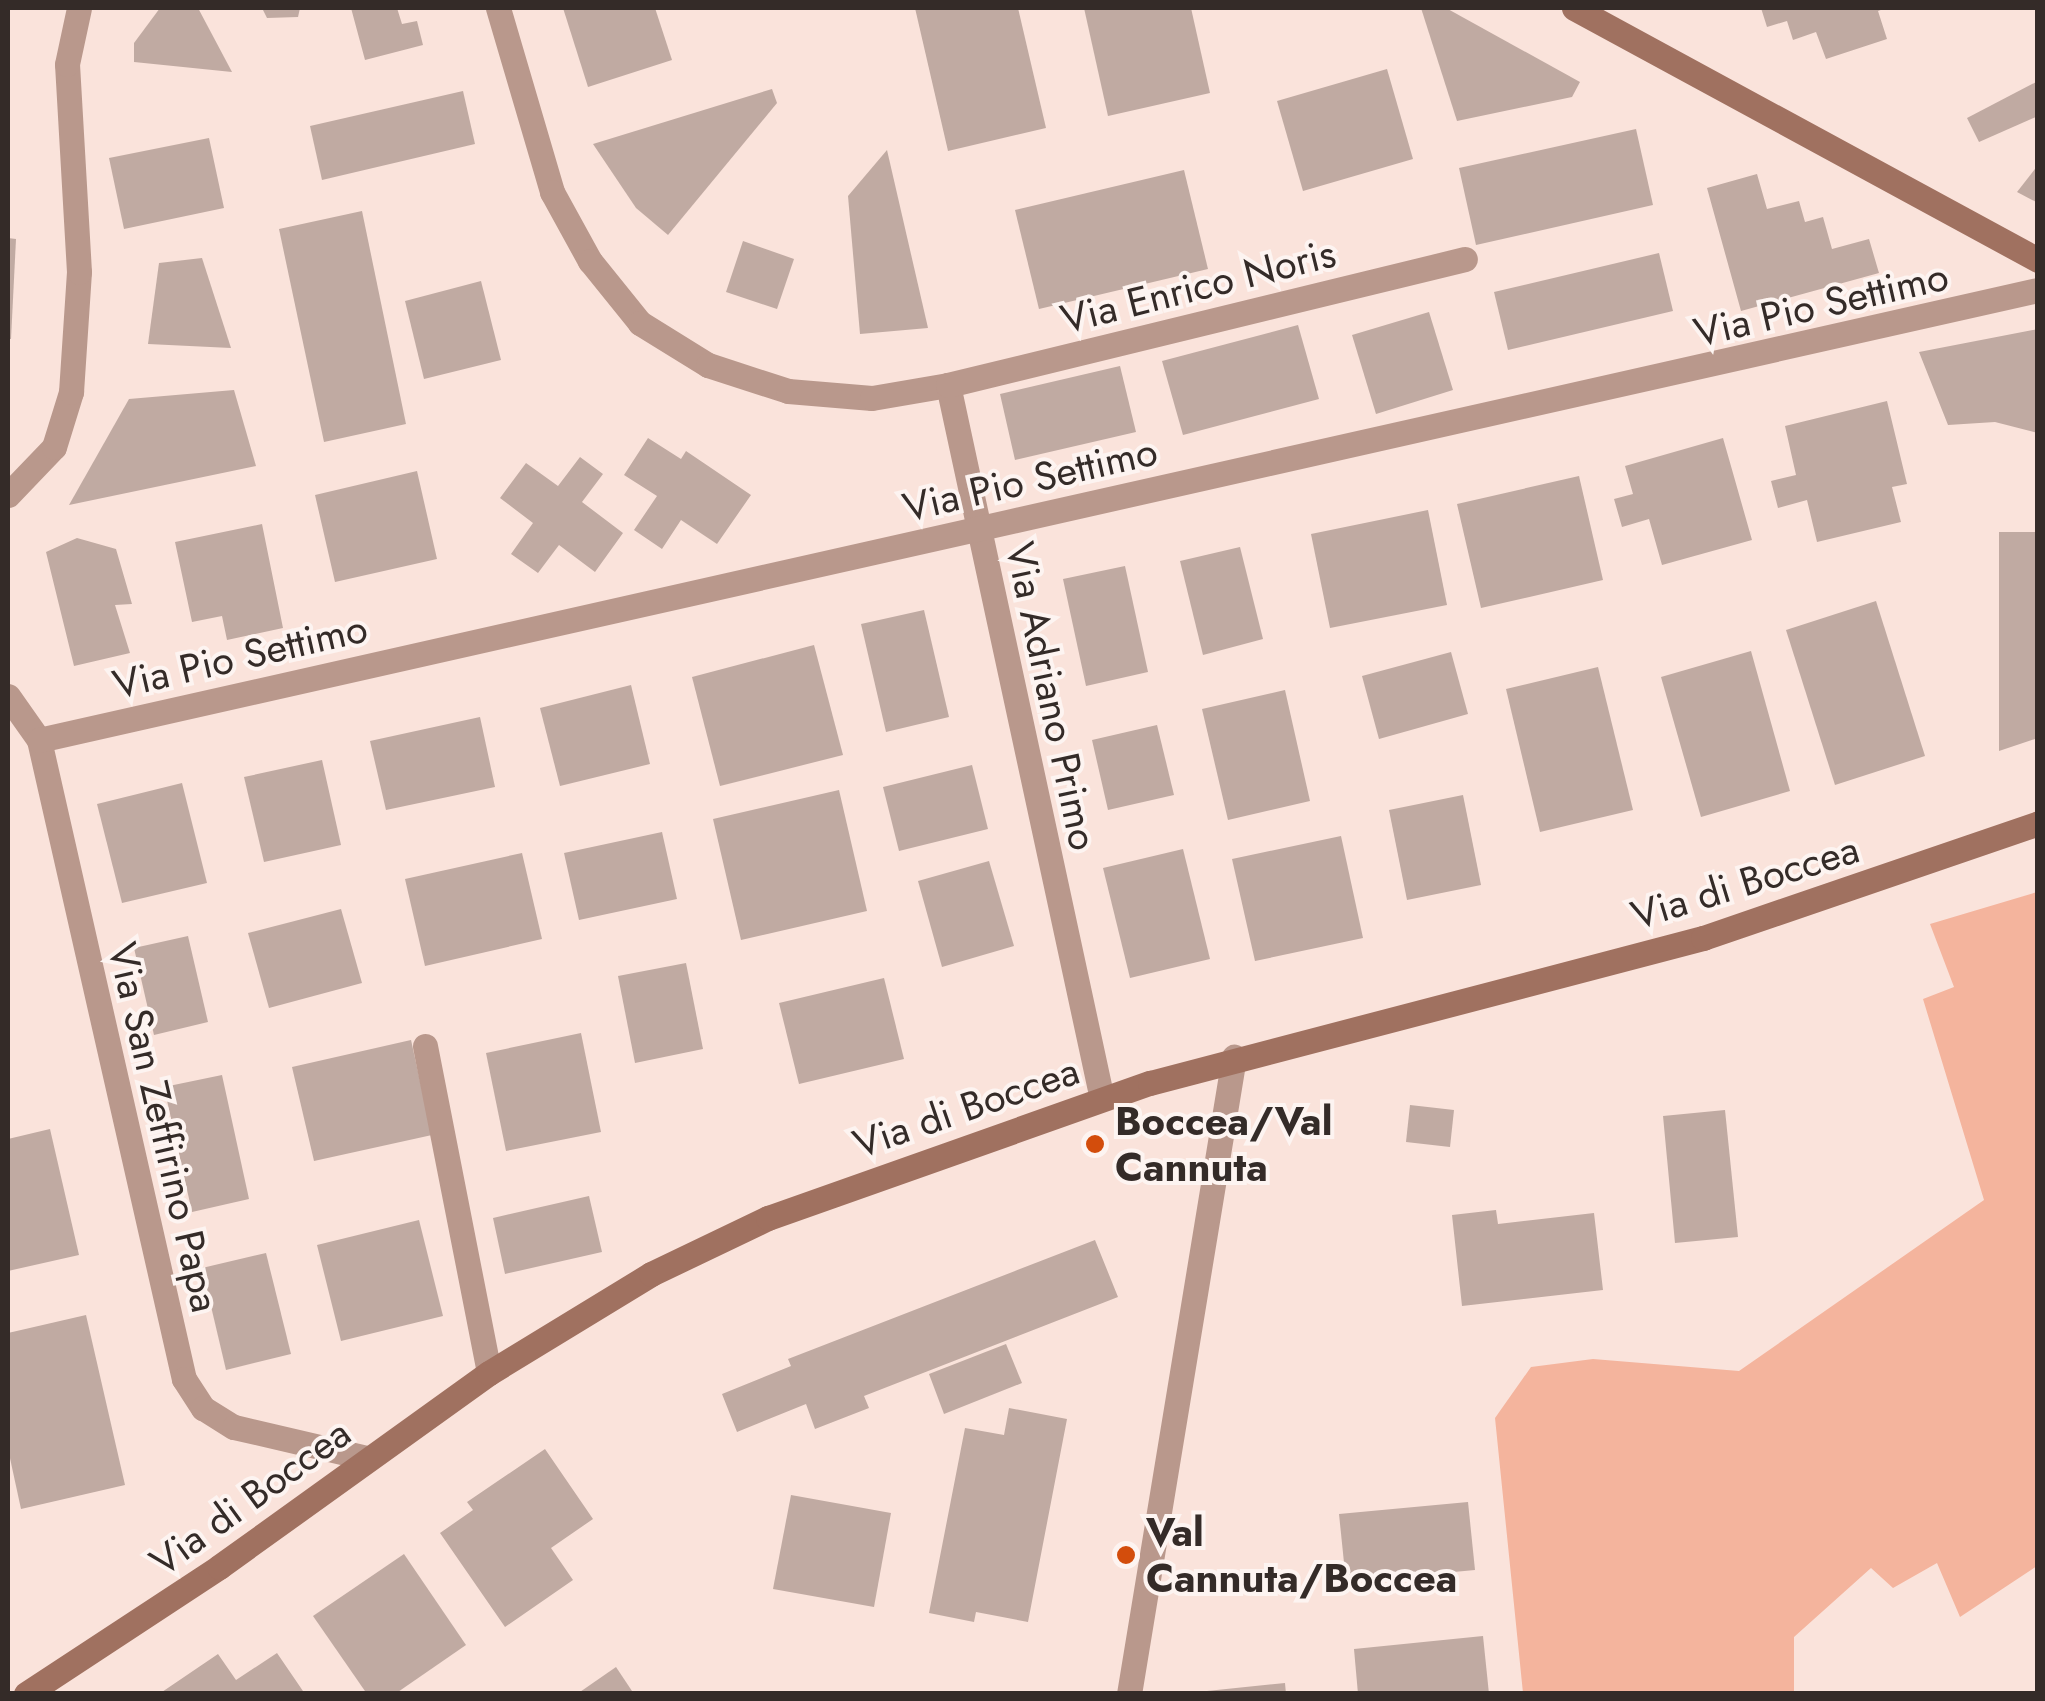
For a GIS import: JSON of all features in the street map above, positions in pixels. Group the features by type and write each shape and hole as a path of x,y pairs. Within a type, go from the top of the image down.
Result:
{"main road":[{"path":"1574,8 2038,260"},
{"name":"Via di Boccea","path":"26,1694 219,1567 489,1373 651,1274 735,1232 1102,1099 1234,1058 1703,938 2038,823"}],"street":[{"path":"8,495 48,457 71,392 79,272 67,64 79,8"},
{"path":"498,8 552,192 590,261 640,323 708,365 788,391 872,398 948,386"},
{"name":"Via Enrico Noris","path":"948,386 1465,259"},
{"name":"Via Pio Settimo","path":"39,740 2038,290"},
{"name":"Via Adriano Primo","path":"948,386 1102,1099"},
{"name":"Via San Zeffirino Papa","path":"8,696 39,740 184,1378 203,1408 234,1427 367,1458"},
{"path":"425,1046 489,1373"},
{"path":"1128,1694 1234,1058"}],"shaded area":[{"path":"2037,892 2037,1566 1960,1617 1937,1563 1893,1588 1871,1568 1794,1637 1794,1693 1523,1693 1495,1418 1531,1367 1593,1359 1739,1371 1984,1200 1923,999 1954,987 1930,924"}],"building":[{"path":"160,8 198,8 232,72 134,62 134,43"},
{"path":"262,8 300,8 298,17 267,18"},
{"path":"351,8 397,8 402,24 417,21 423,45 365,60"},
{"path":"563,8 655,8 672,60 588,87"},
{"path":"915,8 1018,8 1046,128 948,151"},
{"path":"1084,8 1191,8 1210,93 1108,116"},
{"path":"1421,8 1446,8 1580,82 1572,97 1457,121"},
{"path":"1761,8 1886,8 1878,11 1887,39 1826,59 1816,32 1793,40 1787,21 1767,27"},
{"path":"1387,69 1413,159 1303,191 1277,101"},
{"path":"2038,81 2038,116 1979,142 1967,118"},
{"path":"772,89 777,103 668,235 636,208 593,144"},
{"path":"463,91 475,144 322,180 310,126"},
{"path":"1636,129 1653,205 1476,245 1459,168"},
{"path":"209,138 224,208 124,229 109,158"},
{"path":"887,150 928,328 860,334 848,196"},
{"path":"2038,165 2038,203 2017,192"},
{"path":"1184,170 1208,269 1039,309 1015,210"},
{"path":"1757,174 1767,209 1799,201 1805,222 1823,217 1832,249 1869,239 1879,273 1741,311 1707,188"},
{"path":"362,211 406,424 324,442 279,229"},
{"path":"8,238 16,239 11,339 8,339"},
{"path":"743,241 794,259 777,309 726,292"},
{"path":"1659,253 1673,311 1508,350 1494,292"},
{"path":"202,258 231,348 148,344 159,263"},
{"path":"481,281 501,360 424,379 405,301"},
{"path":"1429,312 1453,390 1376,414 1352,335"},
{"path":"1298,325 1319,399 1183,435 1162,361"},
{"path":"2038,329 2038,433 1995,422 1948,425 1919,352"},
{"path":"1120,366 1136,432 1015,460 1000,394"},
{"path":"234,390 256,466 69,505 129,399"},
{"path":"1887,401 1907,484 1892,487 1901,522 1817,542 1807,500 1778,508 1771,481 1796,475 1785,426"},
{"path":"648,438 681,459 686,451 751,495 717,544 681,520 662,549 634,530 657,496 624,475"},
{"path":"1723,438 1752,540 1662,565 1649,519 1622,527 1614,499 1633,494 1625,466"},
{"path":"580,457 603,474 582,502 623,533 595,572 559,545 538,573 511,554 533,523 500,498 526,463 558,486"},
{"path":"417,471 437,559 335,582 315,495"},
{"path":"1579,476 1603,580 1481,608 1457,504"},
{"path":"1428,510 1447,605 1330,628 1311,534"},
{"path":"262,524 283,628 227,640 222,616 192,622 175,542"},
{"path":"1999,532 2038,532 2038,738 1999,751"},
{"path":"77,538 116,549 132,604 115,605 130,653 74,666 46,552"},
{"path":"1240,547 1263,639 1203,655 1180,561"},
{"path":"1125,566 1148,672 1086,686 1063,579"},
{"path":"1876,601 1925,756 1835,785 1786,630"},
{"path":"924,610 949,717 886,732 861,624"},
{"path":"814,645 843,755 720,786 692,677"},
{"path":"1751,651 1790,791 1701,817 1661,677"},
{"path":"1451,652 1468,714 1379,739 1362,676"},
{"path":"1598,667 1633,810 1540,832 1506,689"},
{"path":"631,685 650,764 560,786 540,708"},
{"path":"1285,690 1310,801 1228,820 1202,709"},
{"path":"480,717 495,787 386,810 370,741"},
{"path":"1157,725 1174,795 1108,810 1092,740"},
{"path":"322,760 341,845 264,862 244,777"},
{"path":"972,765 988,829 899,851 883,787"},
{"path":"182,783 207,883 122,903 97,804"},
{"path":"839,790 867,911 741,940 713,819"},
{"path":"1463,795 1481,885 1407,900 1389,810"},
{"path":"662,832 677,899 579,920 564,853"},
{"path":"1341,836 1363,938 1255,961 1232,859"},
{"path":"1183,849 1210,959 1130,978 1103,868"},
{"path":"522,853 542,939 425,966 405,879"},
{"path":"989,861 1014,946 942,967 918,881"},
{"path":"341,909 362,983 269,1008 248,933"},
{"path":"188,936 208,1022 154,1035 134,948"},
{"path":"686,963 703,1049 635,1063 618,976"},
{"path":"884,978 904,1059 799,1084 779,1003"},
{"path":"581,1033 601,1132 506,1151 486,1053"},
{"path":"411,1040 432,1135 314,1161 292,1067"},
{"path":"222,1075 249,1199 192,1212 164,1087"},
{"path":"1410,1105 1454,1110 1450,1147 1406,1142"},
{"path":"1725,1110 1738,1237 1675,1243 1663,1116"},
{"path":"50,1129 79,1255 8,1271 8,1139"},
{"path":"589,1196 602,1252 505,1274 493,1218"},
{"path":"1496,1210 1498,1224 1594,1213 1603,1290 1462,1306 1452,1215"},
{"path":"419,1220 443,1316 341,1341 317,1245"},
{"path":"1095,1240 1118,1297 864,1396 869,1408 815,1429 806,1404 737,1432 722,1394 791,1366 788,1359"},
{"path":"266,1253 291,1354 226,1370 202,1268"},
{"path":"86,1315 125,1485 21,1509 8,1449 8,1333"},
{"path":"1006,1344 1022,1383 944,1414 929,1374"},
{"path":"1009,1408 1067,1419 1028,1622 976,1612 974,1622 929,1613 965,1428 1004,1435"},
{"path":"545,1449 593,1519 551,1548 573,1580 505,1627 440,1533 473,1510 467,1502"},
{"path":"791,1495 891,1513 874,1607 773,1589"},
{"path":"1468,1502 1475,1570 1346,1582 1339,1514"},
{"path":"404,1554 466,1645 395,1694 367,1694 313,1616"},
{"path":"1483,1636 1489,1694 1358,1694 1354,1649"},
{"path":"277,1653 305,1694 159,1694 218,1654 236,1680"},
{"path":"616,1667 634,1694 577,1694"},
{"path":"1285,1683 1286,1694 1207,1694 1207,1691"}],"place":[{"name":"Boccea/Val Cannuta","path":"1095,1144"},
{"name":"Val Cannuta/Boccea","path":"1126,1555"}]}
